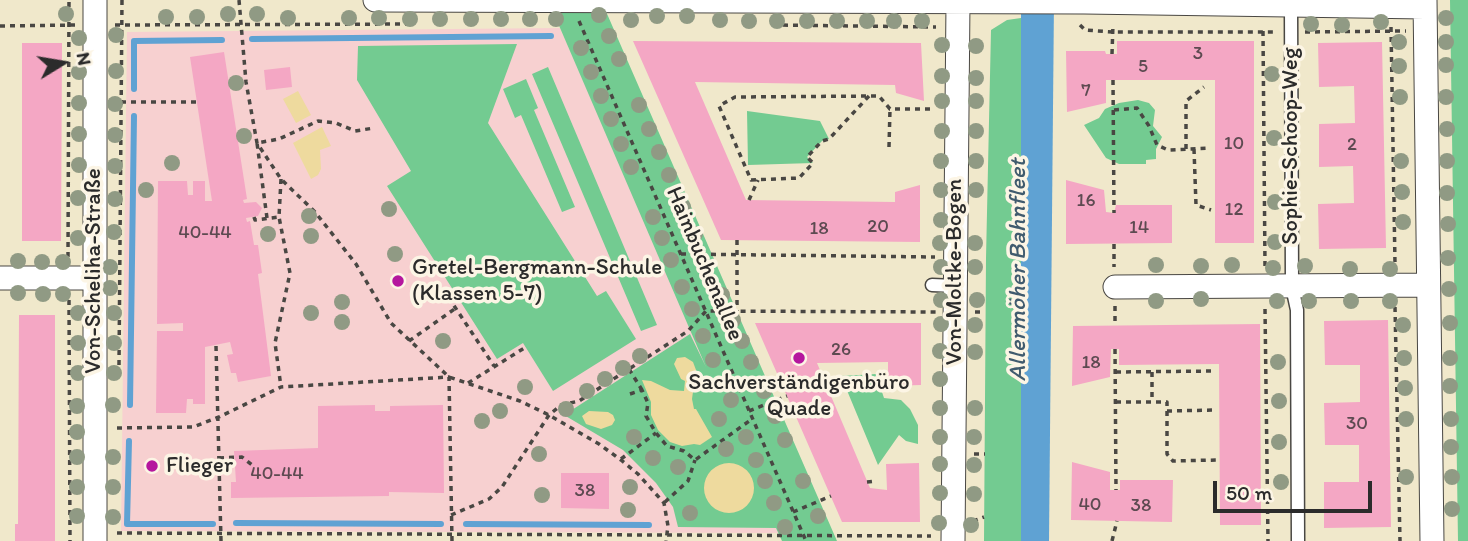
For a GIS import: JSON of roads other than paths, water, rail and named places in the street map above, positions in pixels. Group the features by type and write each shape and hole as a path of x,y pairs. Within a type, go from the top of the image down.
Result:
{"street":[{"name":"Von-Scheliha-Straße","path":"95,0 93,428 102,535"},
{"path":"375,0 1005,3 1084,1 1112,4 1203,2 1291,6 1425,4 1432,541"},
{"name":"Von-Moltke-Bogen","path":"953,541 944,257 957,109 958,2"},
{"path":"0,278 93,278"},
{"path":"1115,287 1428,285"}],"lane":[{"name":"Sophie-Schoop-Weg","path":"1291,6 1292,287 1297,310 1298,541"}],"water":[{"path":"1021,0 1054,0 1049,541 1021,541"}],"waterway":[{"path":"252,39 551,36"},
{"path":"134,89 134,41 222,40"},
{"path":"130,405 134,116"},
{"path":"129,441 127,524 213,524"},
{"path":"236,523 441,524"},
{"path":"466,524 649,525"}],"place":[{"name":"Gretel-Bergmann-Schule (Klassen 5-7)","path":"398,281"},
{"name":"Sachverständigenbüro Quade","path":"799,358"},
{"name":"Flieger","path":"152,466"}],"water label":[{"name":"Allermöher Bahnfleet","path":"1019,270"}]}
